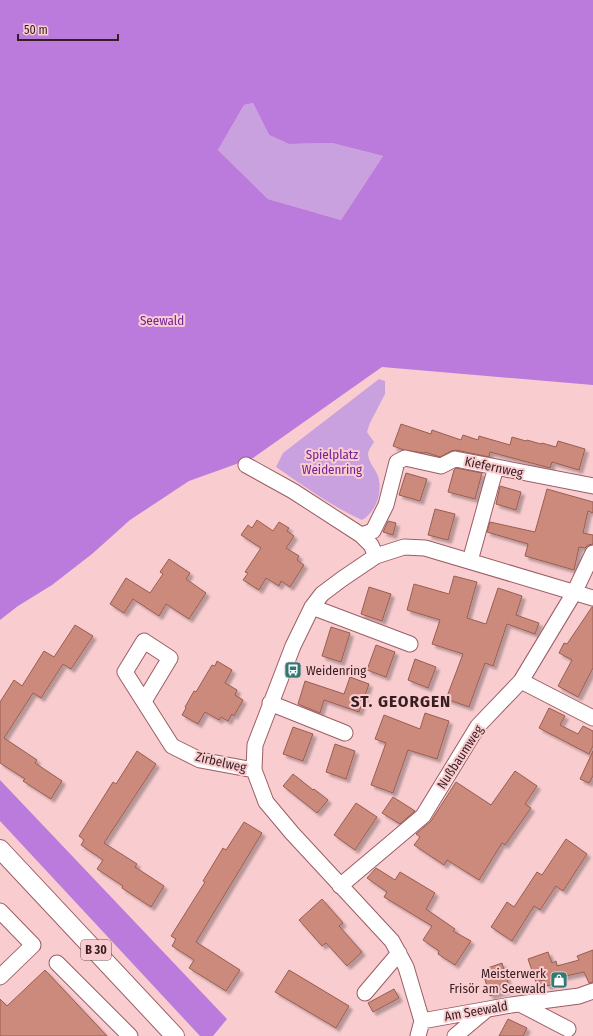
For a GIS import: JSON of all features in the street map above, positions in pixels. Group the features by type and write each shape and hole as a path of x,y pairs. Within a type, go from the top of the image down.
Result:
{"main road":[{"name":"B 30","path":"0,849 175,1036"}],"street":[{"name":"Kiefernweg","path":"361,535 374,532 386,505 397,462 404,458 441,466 456,459 593,486"},
{"path":"246,464 361,535 371,545 376,556"},
{"path":"470,561 496,468"},
{"path":"418,1036 422,1021 406,967 392,941 340,886 266,802 254,770 255,744 270,703 293,646 312,607 322,594 376,556 404,547 425,548 593,598"},
{"path":"574,593 593,552"},
{"name":"Nußbaumweg","path":"340,886 423,816 478,726 521,681 574,593"},
{"path":"312,607 410,644"},
{"path":"521,681 593,718"},
{"name":"Zirbelweg","path":"144,701 172,746 200,760 254,770"},
{"path":"270,703 345,733"},
{"path":"0,911 34,945 0,977"},
{"path":"365,993 399,953"},
{"path":"57,963 130,1036"},
{"name":"Am Seewald","path":"422,1021 520,1004 579,996 593,991"},
{"path":"520,1004 568,1029"},
{"path":"455,1036 487,1010"}],"green space":[{"name":"Seewald","path":"0,0 593,0 593,385 382,367 253,458 189,481 130,520 92,554 52,585 18,606 0,620","holes":["253,103 269,135 289,144 332,143 383,156 341,220 268,199 218,150 244,105"]},
{"path":"253,103 269,135 289,144 332,143 383,156 341,220 268,199 218,150 244,105"},
{"name":"Spielplatz Weidenring","path":"379,379 385,381 385,394 367,432 374,442 368,456 378,476 380,488 375,507 362,520 329,502 276,467 283,453"},
{"path":"0,780 227,1019 213,1036 200,1036 0,821"}],"building":[{"path":"401,424 431,434 432,430 461,440 463,435 478,440 479,436 510,445 512,437 556,447 558,441 585,449 579,470 552,462 550,468 490,452 489,457 456,450 440,457 425,452 404,450 393,446"},
{"path":"456,468 482,473 475,499 448,492 454,470"},
{"path":"406,473 427,479 420,501 399,495"},
{"path":"500,486 521,492 516,510 496,504"},
{"path":"547,489 593,502 593,513 588,511 583,533 593,535 593,544 588,545 585,548 579,547 574,570 525,556 528,544 487,532 490,522 535,532"},
{"path":"435,509 455,514 448,540 428,535"},
{"path":"257,520 273,531 279,522 289,528 287,531 294,536 286,548 299,556 297,560 304,565 290,587 281,581 279,586 266,578 259,590 243,580 248,573 245,572 261,548 241,535 248,525 252,528"},
{"path":"388,521 396,523 393,535 383,532"},
{"path":"169,559 190,573 186,579 206,593 189,619 166,604 159,616 133,599 124,613 110,604 126,578 150,593 163,574 160,572"},
{"path":"454,576 477,582 467,618 486,624 498,588 522,596 516,615 539,623 535,634 507,624 493,666 485,663 469,707 446,699 463,654 432,644 440,620 407,610 414,584 449,594"},
{"path":"369,587 391,594 382,621 361,614"},
{"path":"592,607 593,668 578,697 558,686 572,660 559,653 564,643 567,644"},
{"path":"75,625 93,636 71,669 63,664 41,698 33,693 4,738 37,760 35,763 62,781 51,799 23,781 25,779 0,763 0,702 14,680 22,686 44,651 54,657"},
{"path":"331,627 350,633 341,662 322,656"},
{"path":"376,645 395,652 386,677 367,670"},
{"path":"415,659 436,667 428,688 408,680"},
{"path":"217,661 232,670 225,683 237,690 235,695 243,700 234,716 232,714 228,721 221,717 219,720 205,712 198,724 182,715 194,691 196,692 212,665 215,666"},
{"path":"350,677 369,684 359,712 324,700 320,713 298,704 305,681 344,694"},
{"path":"549,708 565,716 560,725 578,734 583,726 593,731 593,746 589,754 539,728"},
{"path":"425,713 449,721 437,759 408,750 393,793 371,785 386,743 375,739 384,715 420,729"},
{"path":"293,727 313,734 303,761 283,754"},
{"path":"335,744 355,751 346,779 326,772"},
{"path":"137,751 156,764 104,843 137,864 135,867 164,886 151,907 97,869 103,860 81,845 84,840 79,836 113,782 116,784"},
{"path":"593,751 593,776 589,783 580,779"},
{"path":"515,771 537,786 525,804 531,808 505,845 502,843 479,880 447,860 444,865 414,845 420,837 416,834 431,821 456,782 491,805"},
{"path":"293,774 328,800 317,813 283,786"},
{"path":"393,797 415,811 400,824 382,813"},
{"path":"356,803 377,817 355,850 334,835"},
{"path":"244,822 262,833 196,942 240,970 226,991 189,968 194,960 172,946 176,939 171,936 205,882 203,881 223,848 226,850"},
{"path":"566,839 587,854 563,891 556,886 540,910 534,906 512,941 491,927 507,902 514,907 537,872 542,875"},
{"path":"376,868 395,880 400,872 435,893 426,909 455,929 453,931 471,941 455,965 438,954 439,951 423,940 432,926 384,897 387,892 367,878"},
{"path":"322,899 343,923 339,926 362,952 347,966 326,943 322,946 299,920"},
{"path":"593,950 593,982 589,983 584,972 561,977 562,981 547,986 544,980 536,982 528,959 548,952 552,963 556,961 557,966 579,960 577,956"},
{"path":"502,963 510,989 490,996 482,970"},
{"path":"45,970 107,1036 0,1036 0,999 7,1006"},
{"path":"289,970 349,1006 336,1028 275,992"},
{"path":"394,989 399,998 373,1012 368,1003"},
{"path":"508,1019 527,1028 523,1036 499,1036"}],"place":[{"name":"Weidenring","path":"293,670"},
{"name":"Meisterwerk Frisör am Seewald","path":"559,980"}],"district":[{"name":"ST. GEORGEN","path":"401,701"}]}
